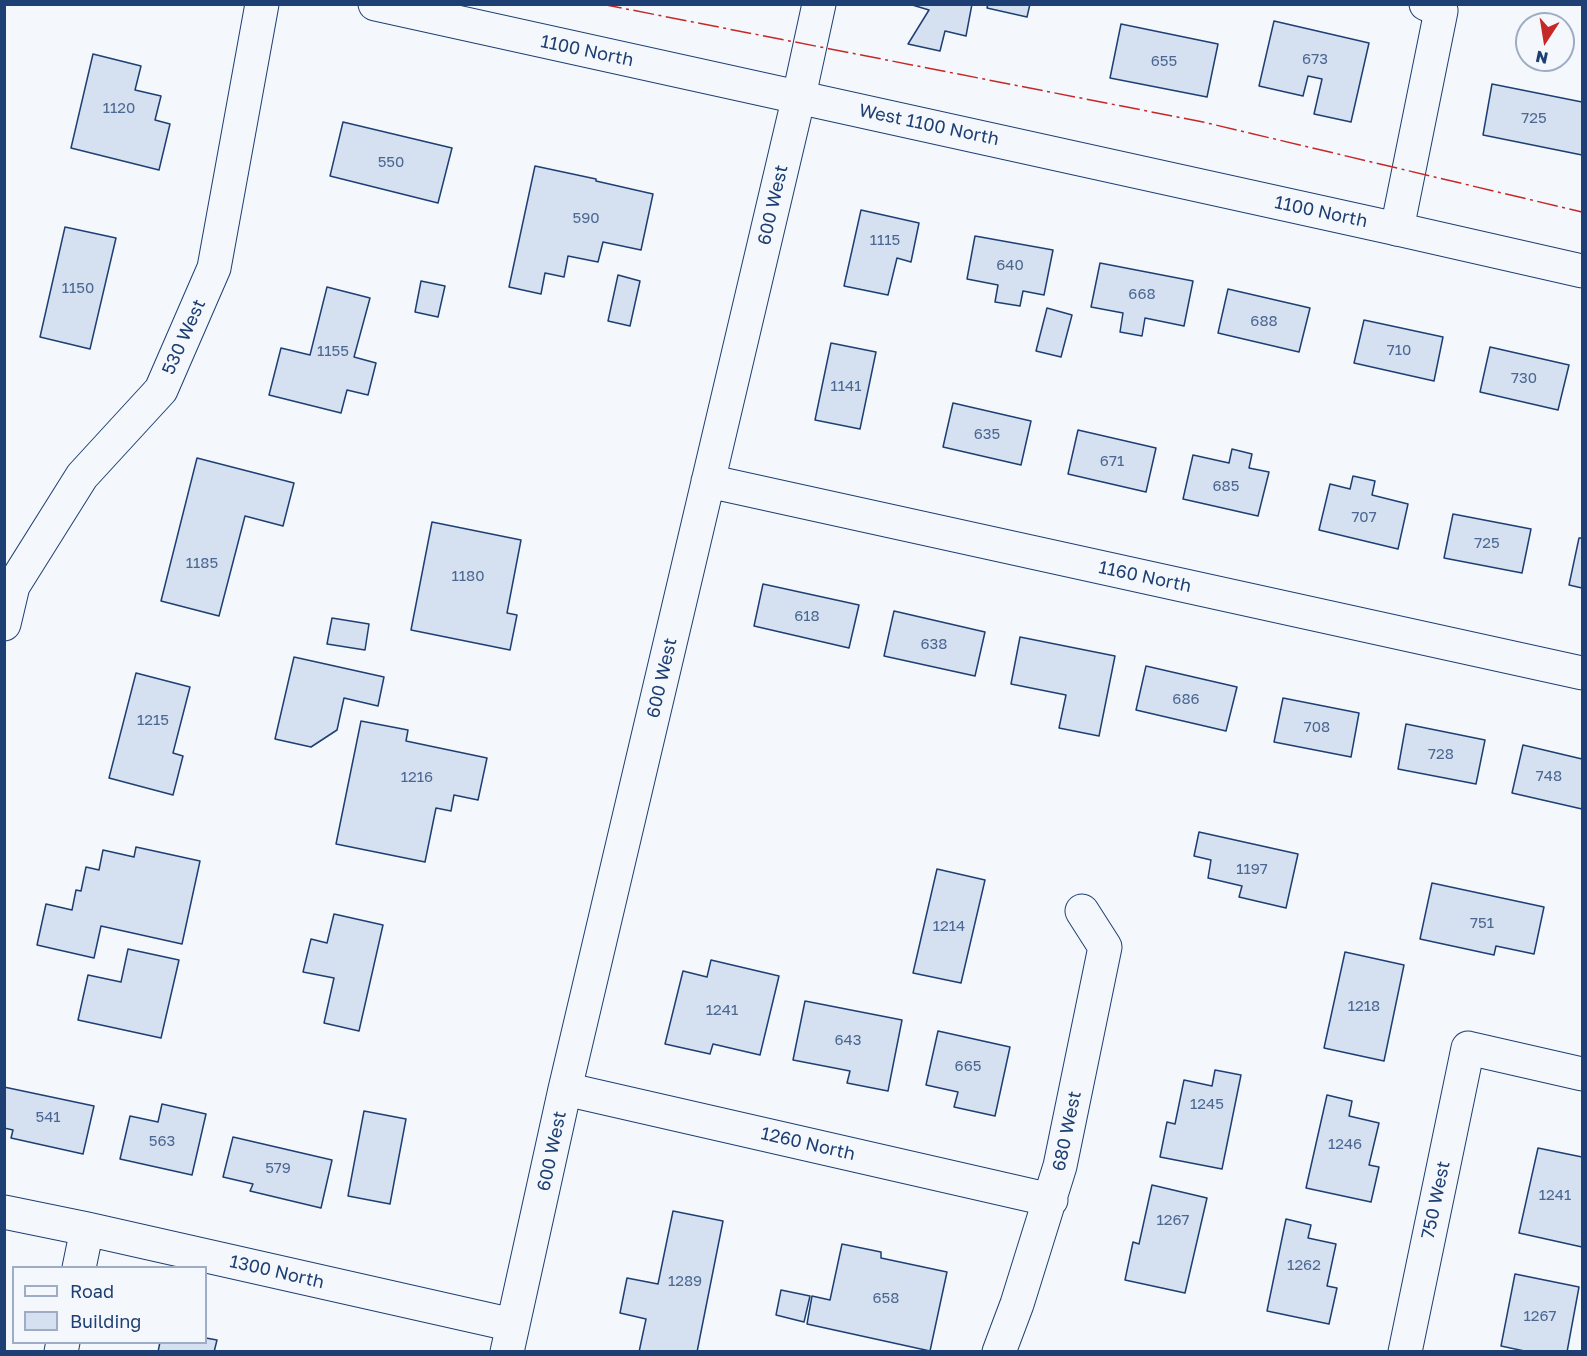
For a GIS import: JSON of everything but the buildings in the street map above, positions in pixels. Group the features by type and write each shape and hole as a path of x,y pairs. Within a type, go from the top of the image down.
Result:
{"street":[{"name":"530 West","path":"4,624 13,586 82,476 161,390 214,268 262,4"},
{"name":"1100 North","path":"375,4 799,96"},
{"name":"600 West","path":"510,1338 565,1089 819,4"},
{"path":"1397,229 1441,11 1437,7 1426,4"},
{"name":"West 1100 North","path":"799,96 1059,154"},
{"name":"1100 North","path":"1059,154 1582,272"},
{"name":"1160 North","path":"708,481 1582,673"},
{"name":"680 West","path":"999,1352 1017,1304 1060,1166 1105,946 1082,911"},
{"name":"750 West","path":"1405,1352 1468,1048 1582,1074"},
{"name":"1260 North","path":"565,1089 1051,1200"},
{"name":"1300 North","path":"4,1212 87,1229 510,1338"},
{"path":"79,1266 87,1229"}],"power":[{"path":"601,4 1203,122 1582,212"}]}
